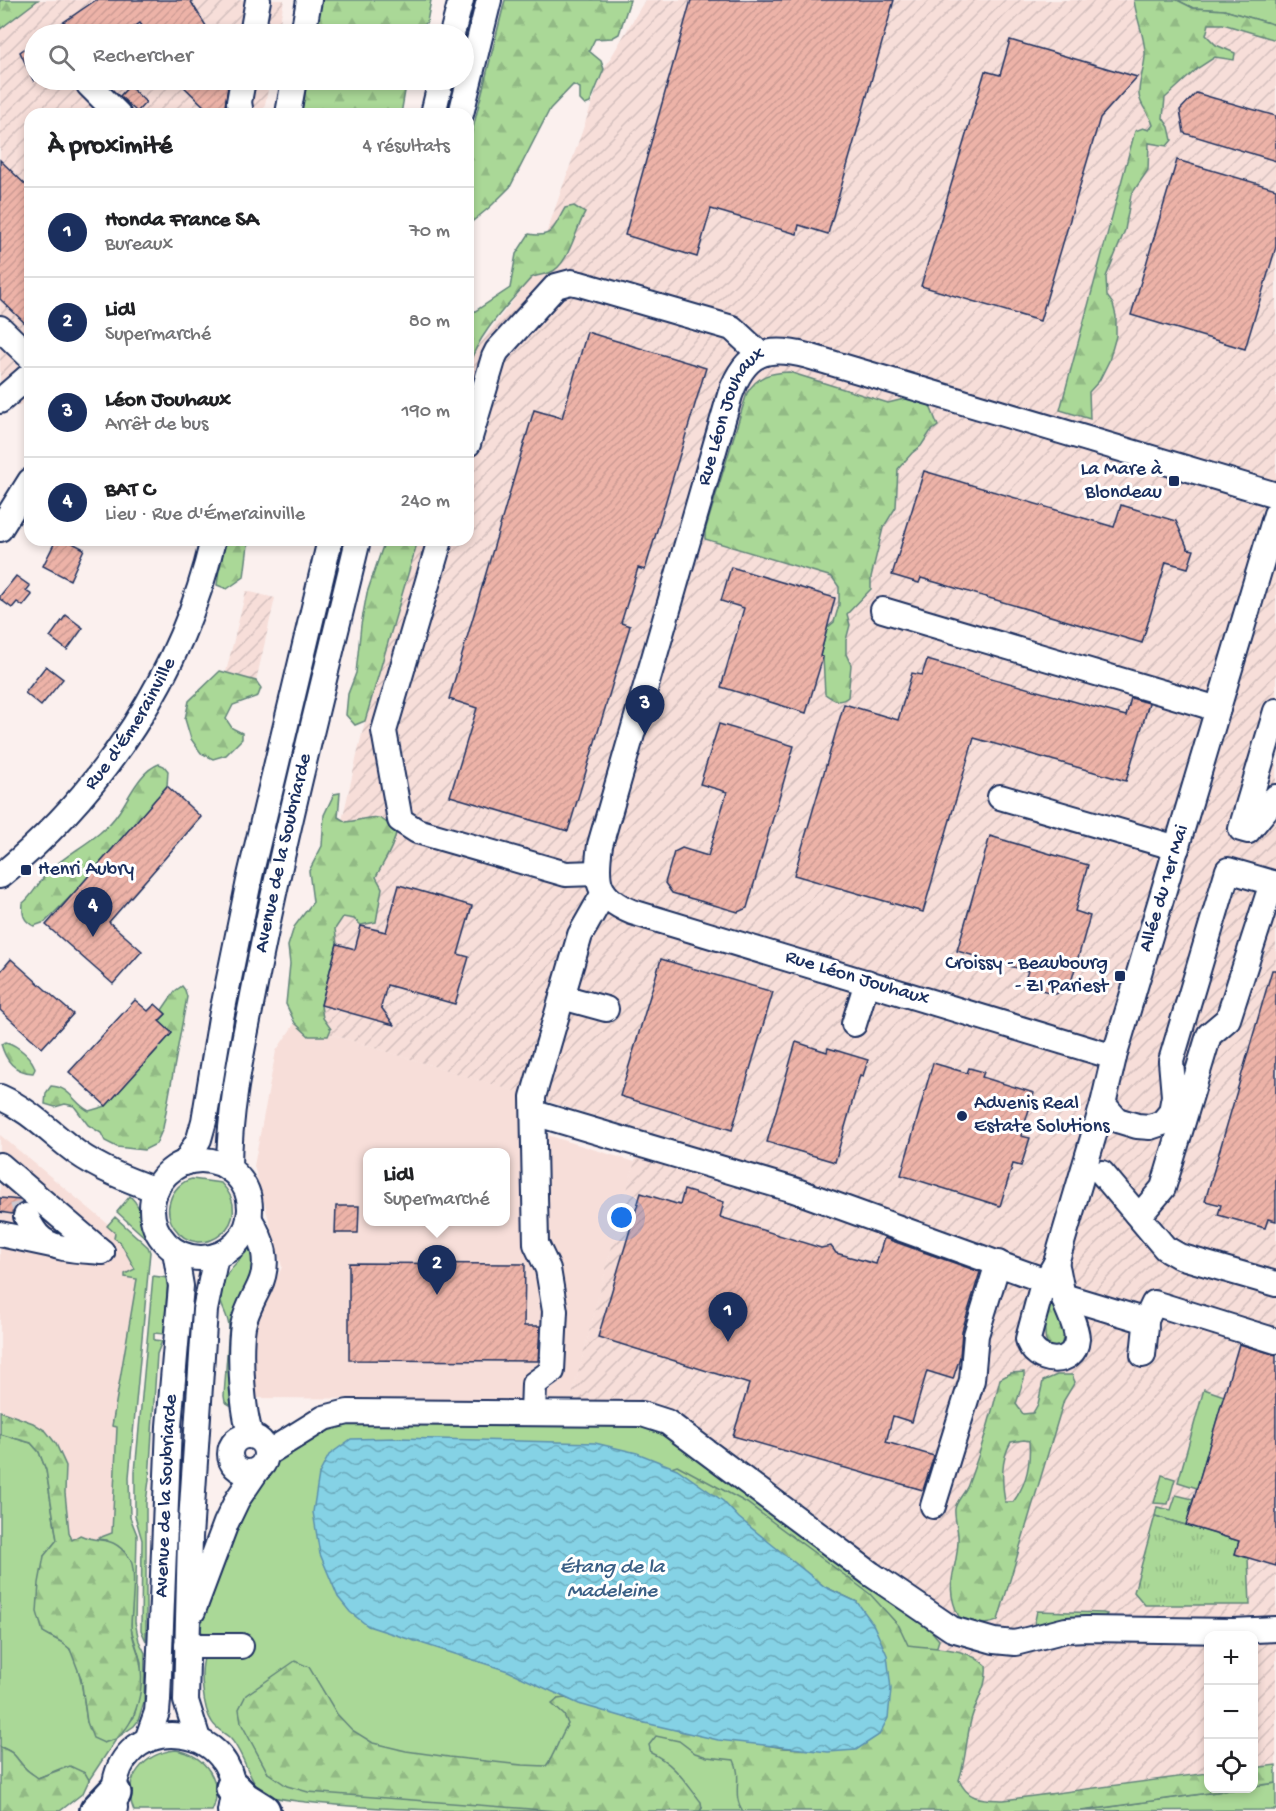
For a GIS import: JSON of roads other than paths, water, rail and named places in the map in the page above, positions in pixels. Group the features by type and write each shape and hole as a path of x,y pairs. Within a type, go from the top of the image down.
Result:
{"highway":[{"path":"232,1799 244,1799 263,1811"}],"street":[{"path":"254,24 258,0"},
{"path":"305,24 309,0"},
{"path":"454,24 460,0"},
{"path":"474,61 489,0"},
{"path":"94,90 112,108"},
{"path":"240,108 241,90"},
{"path":"289,108 292,90"},
{"path":"434,108 439,90"},
{"path":"462,108 467,90"},
{"path":"474,424 494,357 556,286 564,283 580,284 732,328 760,354"},
{"path":"0,328 24,351"},
{"name":"Rue Léon Jouhaux","path":"533,1413 534,1384 552,1371 555,1311 548,1269 536,1244 534,1105 580,935 600,883 600,845 730,395 740,373 760,354 776,350 808,356 1276,495"},
{"path":"1,389 24,378"},
{"path":"0,529 24,491"},
{"name":"Allée du 1er Mai","path":"1055,1280 1093,1170 1103,1104 1114,1057 1276,514"},
{"name":"Rue d'Émerainville","path":"0,876 62,819 94,781 134,726 170,662 188,618 211,546"},
{"name":"Avenue de la Soubriarde","path":"185,1163 199,1139 204,1120 221,1018 250,876 329,546"},
{"name":"Avenue de la Soubriarde","path":"229,1169 230,1134 235,1098 264,938 357,546"},
{"path":"438,546 384,731 400,820 417,831 600,883"},
{"path":"883,610 1218,709"},
{"path":"1276,711 1241,829 1248,831 1276,797"},
{"path":"1000,797 1177,848"},
{"path":"1103,1104 1117,1120 1150,1127 1162,1123 1170,1112 1174,1096 1171,1061 1228,870 1274,884 1228,1019 1209,1035 1163,1188 1142,1210"},
{"name":"Rue Léon Jouhaux","path":"600,883 615,905 632,912 1114,1057"},
{"path":"854,1024 867,982"},
{"path":"562,997 606,1009"},
{"path":"0,1097 23,1108 94,1164 156,1190"},
{"path":"534,1105 794,1190 998,1263 1055,1280 1145,1322"},
{"path":"208,1161 229,1169 239,1178 250,1204 249,1218 241,1237 226,1252 216,1256 188,1257 175,1251 164,1242 154,1224 152,1203 156,1190 168,1173 185,1163 208,1161"},
{"path":"1093,1170 1130,1183 1142,1210 1165,1248 1179,1256 1276,1284"},
{"path":"15,1190 37,1234 43,1241 57,1246"},
{"path":"0,1234 57,1246 102,1252 15,1190"},
{"path":"249,1218 262,1241 266,1264 259,1287 247,1312 242,1334 245,1407 251,1436"},
{"name":"Avenue de la Soubriarde","path":"147,1740 157,1712 158,1700 169,1426 181,1286 175,1251"},
{"name":"Avenue de la Soubriarde","path":"198,1739 186,1701 190,1537 205,1310 216,1256"},
{"path":"933,1506 972,1380 976,1335 998,1263"},
{"path":"1143,1355 1145,1322 1154,1303 1276,1341"},
{"path":"262,1462 264,1444 251,1436 240,1437 235,1441 230,1457 236,1467 247,1472 262,1462 324,1418 348,1412 642,1414 667,1422 938,1622 963,1634 1015,1643 1066,1630 1276,1629"},
{"name":"Avenue de la Soubriarde","path":"187,1635 226,1523 237,1500 262,1462"},
{"path":"187,1635 241,1646"},
{"path":"109,1805 116,1777 123,1762 133,1749 147,1740 164,1734 181,1734 198,1739 211,1747 222,1759 230,1773 232,1799"}],"water":[{"name":"Étang de la Madeleine","path":"351,1439 595,1443 637,1453 677,1469 723,1501 739,1518 825,1587 857,1602 873,1624 887,1655 891,1689 888,1718 879,1735 856,1750 828,1752 718,1740 641,1722 579,1704 508,1671 368,1626 350,1612 338,1597 320,1554 313,1512 319,1474 329,1455"}],"tunnel":[{"path":"22,1201 26,1216"}],"place":[{"name":"La Mare à Blondeau","path":"1174,481"},
{"name":"Léon Jouhaux","path":"645,735"},
{"name":"Henri Aubry","path":"26,870"},
{"name":"BAT C","path":"93,937"},
{"name":"Croissy - Beaubourg - ZI Pariest","path":"1120,976"},
{"name":"Advenis Real Estate Solutions","path":"962,1116"},
{"name":"Lidl","path":"437,1295"},
{"name":"Honda France SA","path":"728,1342"}]}
